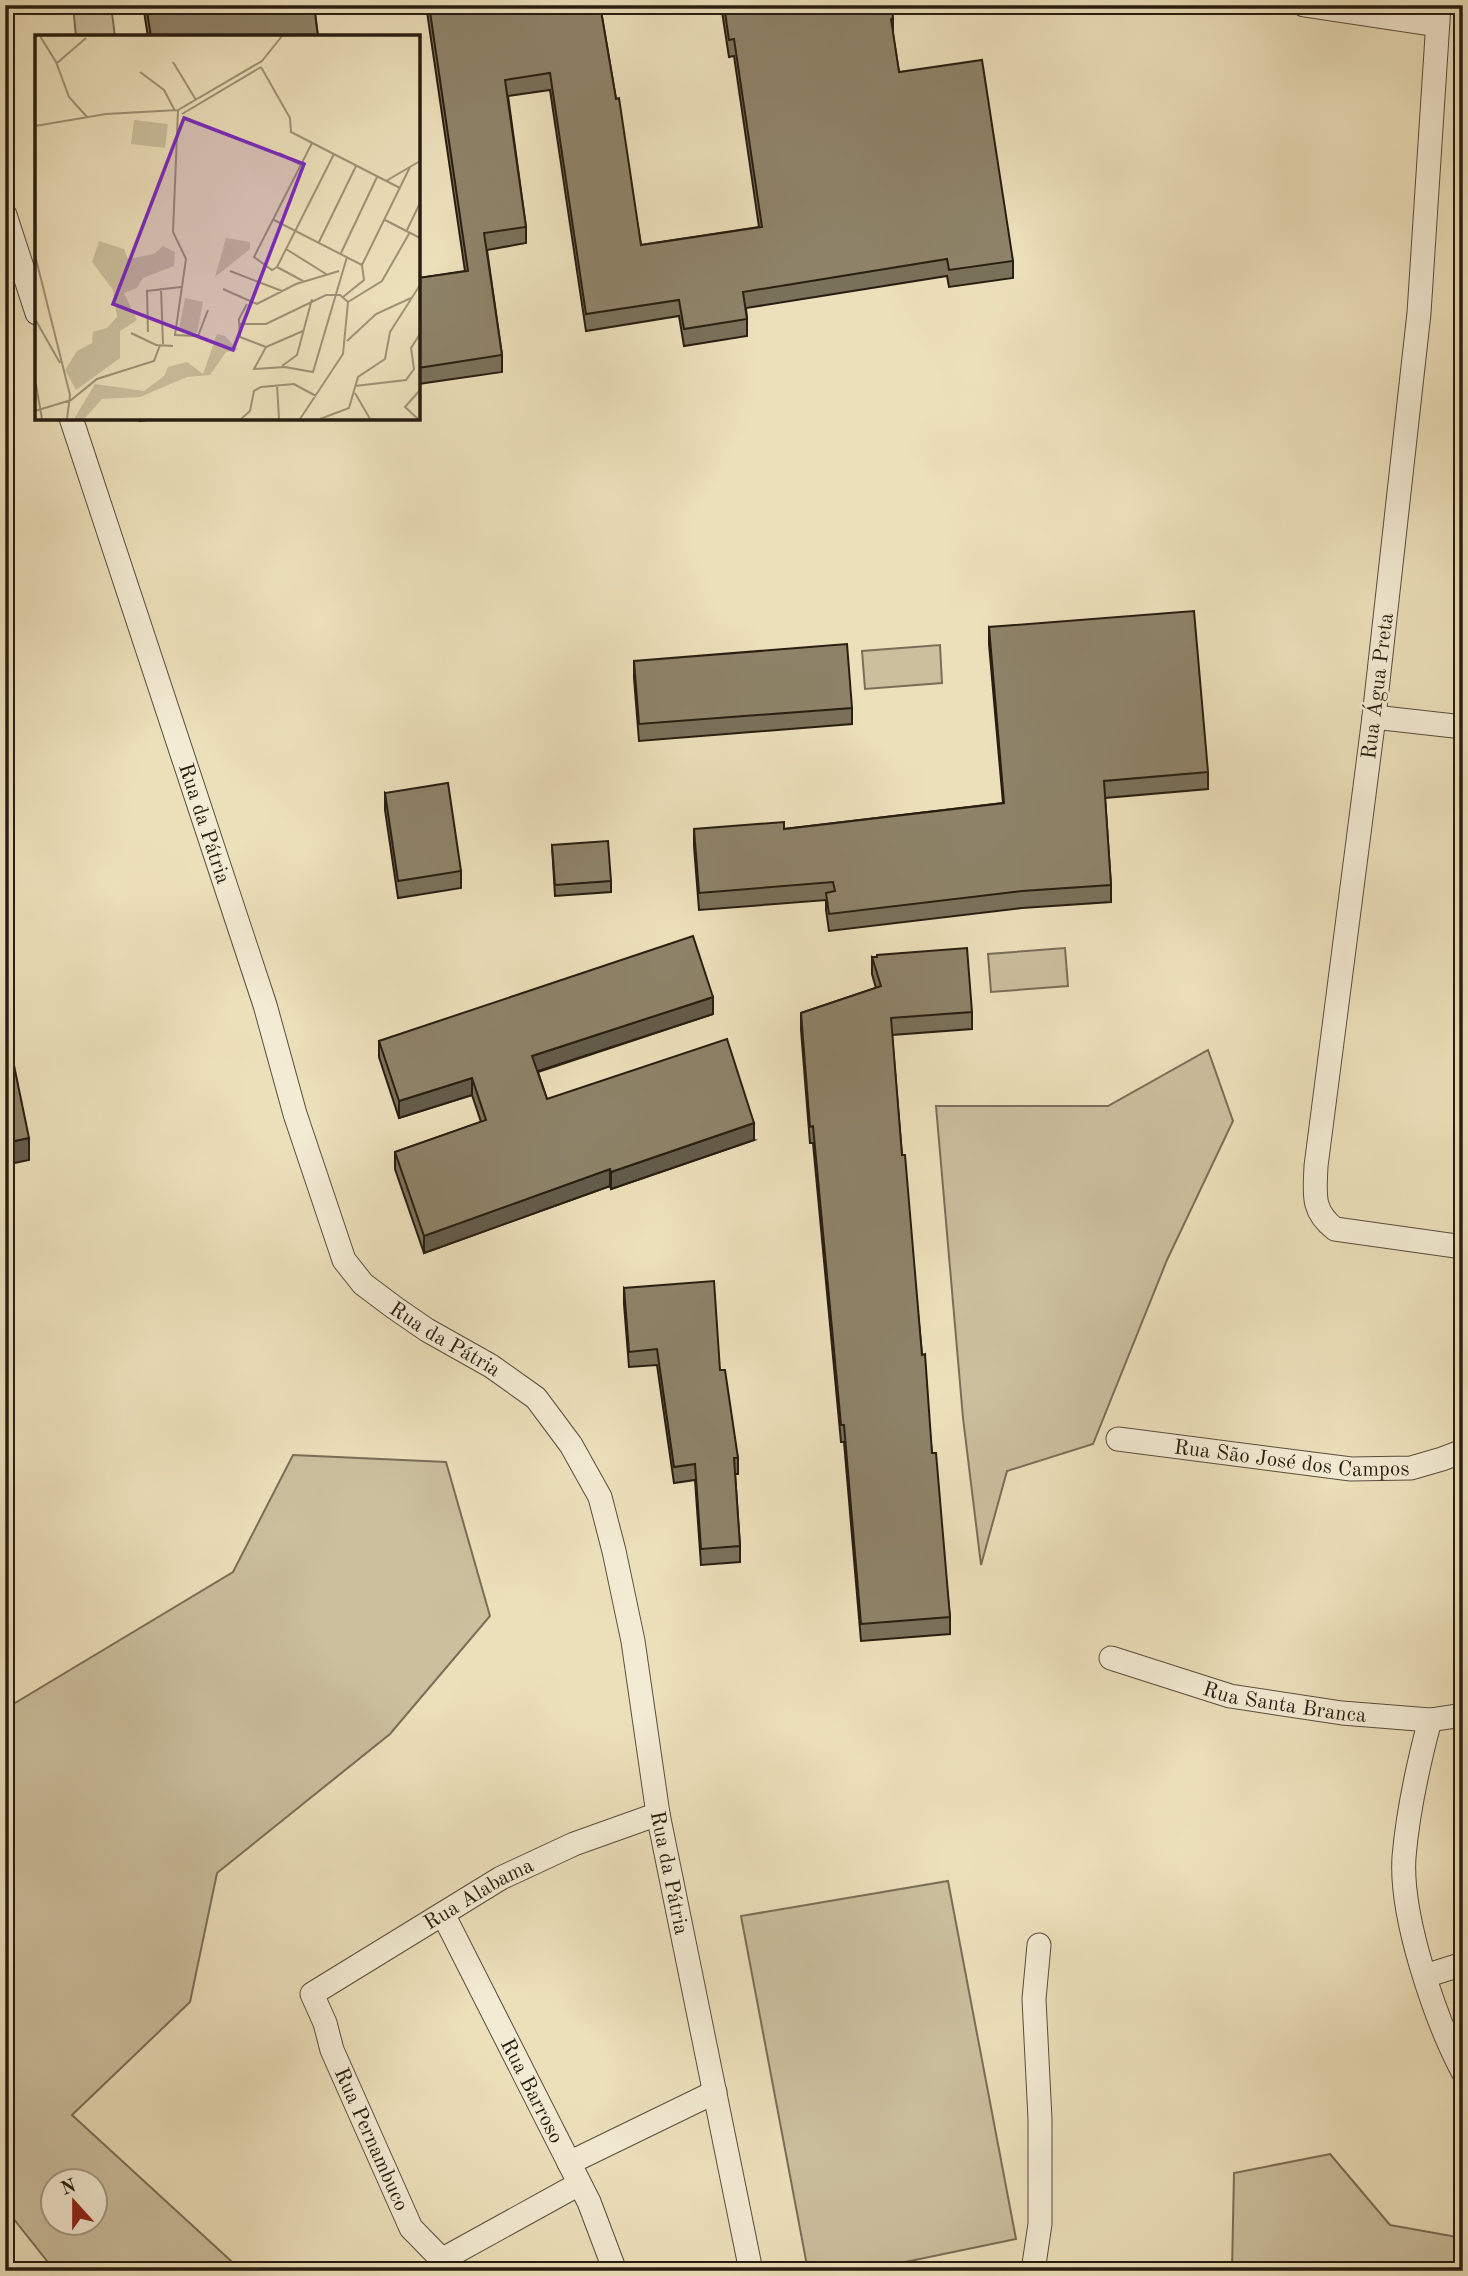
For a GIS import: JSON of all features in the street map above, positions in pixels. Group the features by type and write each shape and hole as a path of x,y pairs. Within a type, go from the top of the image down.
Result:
{"street":[{"path":"1304,5 1438,15"},
{"name":"Rua Água Preta","path":"1438,15 1419,313 1374,717 1316,1166 1317,1205 1323,1219 1335,1228 1463,1247"},
{"path":"5,215 35,307"},
{"name":"Rua da Pátria","path":"72,420 265,1005 295,1114 344,1260 363,1284 395,1308 427,1330 491,1366 536,1398 571,1445 600,1497 633,1641 658,1814 751,2271"},
{"path":"1374,717 1463,727"},
{"name":"Rua São José dos Campos","path":"1118,1439 1351,1469 1411,1468 1463,1451"},
{"name":"Rua Santa Branca","path":"1111,1658 1230,1696 1342,1713 1430,1720 1463,1715"},
{"path":"1430,1720 1412,1789 1404,1860 1409,1920 1449,2046 1463,2072"},
{"name":"Rua Alabama","path":"312,1994 501,1878 574,1844 658,1814"},
{"name":"Rua Barroso","path":"443,1913 589,2202 615,2271"},
{"path":"1033,2271 1040,2224 1040,2119 1034,1999 1039,1945"},
{"path":"1425,1976 1463,1964"},
{"name":"Rua Pernambuco","path":"312,1994 325,2022 332,2050 411,2228 448,2265"},
{"path":"448,2265 574,2174 715,2092"}],"shaded area":[{"path":"73,5 111,5 115,35 76,35"},
{"path":"940,645 942,683 865,689 862,651"},
{"path":"1065,948 1068,986 991,992 988,954"},
{"path":"1208,1050 1233,1121 1167,1260 1093,1444 1007,1471 981,1565 963,1418 936,1106 1108,1106"},
{"path":"293,1455 446,1462 490,1616 390,1734 217,1873 190,2002 72,2115 242,2271 55,2271 5,2208 5,1709 233,1572"},
{"path":"948,1881 1016,2239 862,2271 808,2271 741,1916"},
{"path":"1330,2154 1390,2225 1463,2238 1463,2271 1232,2271 1234,2173"}],"building":[{"path":"146,5 314,5 318,35 151,35"},
{"path":"429,5 600,5 616,99 619,98 641,245 762,227 734,39 729,40 724,5 891,5 899,72 982,60 1013,261 949,270 947,259 743,292 747,319 684,329 679,300 586,314 550,73 505,80 526,227 484,233 502,355 420,368 420,278 468,271"},
{"path":"1194,611 1208,772 1104,781 1111,885 1022,891 829,914 826,893 835,891 833,882 699,893 694,829 784,822 784,829 1004,803 989,627"},
{"path":"847,644 852,708 639,724 634,661"},
{"path":"448,783 461,871 398,881 385,793"},
{"path":"608,841 611,881 555,885 552,845"},
{"path":"693,936 713,997 532,1056 547,1099 727,1039 754,1123 611,1172 610,1169 424,1236 395,1152 486,1120 472,1078 399,1101 379,1041"},
{"path":"967,948 972,1012 891,1018 902,1155 905,1155 932,1453 936,1453 950,1617 861,1624 844,1425 841,1425 801,1013 881,986 872,957 877,955"},
{"path":"5,1022 29,1138 5,1143"},
{"path":"714,1281 720,1370 725,1370 738,1458 734,1458 740,1546 701,1549 695,1464 674,1467 657,1349 629,1352 624,1288"}]}
